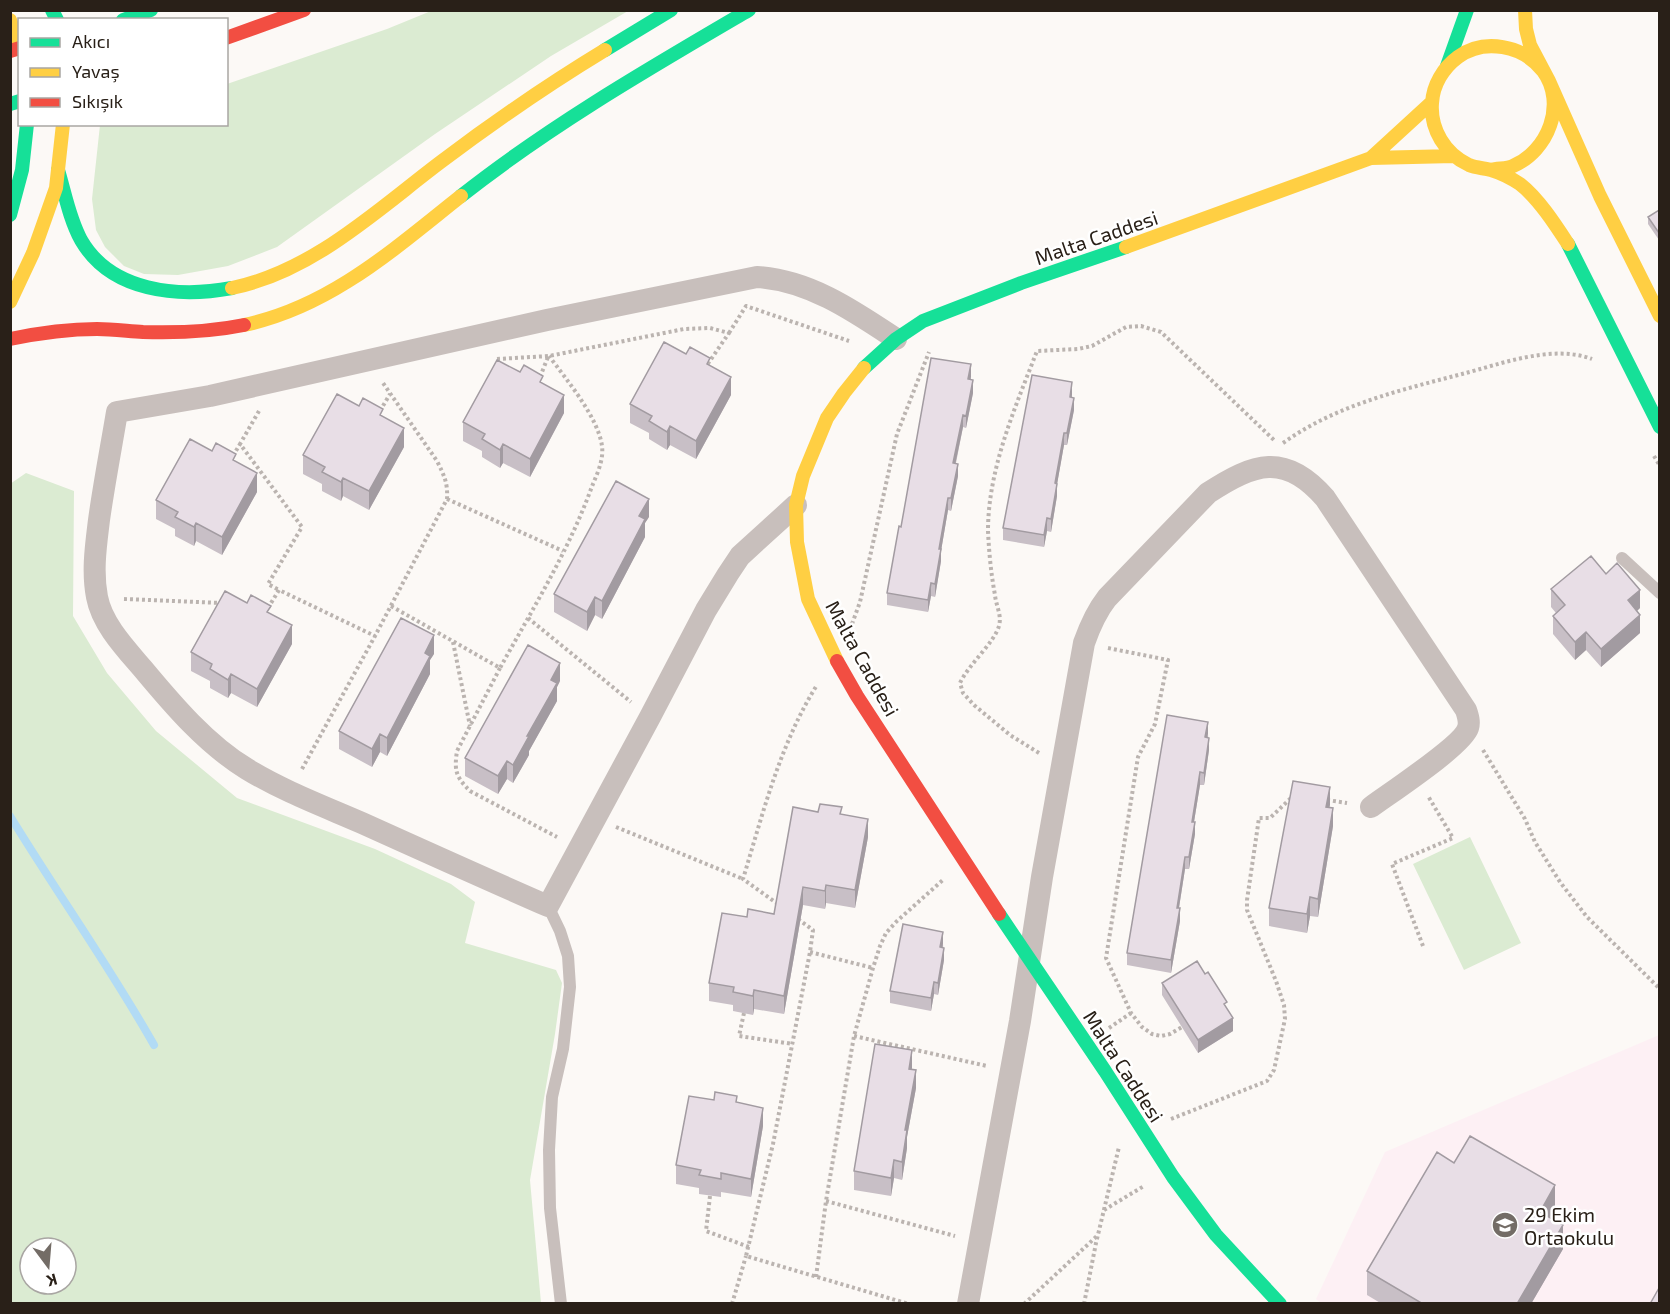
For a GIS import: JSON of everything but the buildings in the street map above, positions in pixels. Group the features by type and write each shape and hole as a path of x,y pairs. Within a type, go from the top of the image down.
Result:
{"main road":[{"path":"129,18 151,10"},
{"path":"228,37 304,10"},
{"path":"58,170 84,245 102,267 122,280 148,289 180,293 221,290 266,279 301,262 338,239 538,92 670,10"},
{"path":"10,339 51,331 97,329 205,332 245,326 288,313 330,294 381,259 505,163 555,128 749,10"},
{"path":"1467,10 1447,66 1436,83 1431,102 1432,122 1440,141 1454,156 1471,166 1491,170 1512,179 1531,194 1566,241 1659,427"},
{"path":"1525,10 1530,45 1659,316"},
{"path":"10,20 18,42"},
{"path":"1447,66 1462,54 1481,47 1501,46 1521,52 1538,64 1549,81 1555,102 1553,122 1545,141 1530,157 1521,162 1491,170"},
{"name":"Malta Caddesi","path":"1371,158 1431,102"},
{"path":"10,215 15,202 27,142 27,126"},
{"path":"10,302 33,253 56,188 63,126"},
{"name":"Malta Caddesi","path":"1280,1304 1216,1235 1169,1171 857,696 835,657 808,599 797,542 796,505 803,476 827,418 844,393 864,368 888,346 923,321 956,307 1371,158 1454,156"}],"street":[{"path":"796,505 740,556 706,610 548,906 290,791 246,769 191,724 124,647 105,618 97,598 96,550 104,484 117,412 210,396 547,320 757,277 777,278 796,284 857,313 888,346"},
{"path":"968,1304 1011,1072 1042,878 1084,643 1093,619 1107,598 1208,494 1239,475 1271,466 1285,468 1299,474 1313,484 1325,498 1466,711 1469,727 1457,744 1371,807"}],"lane":[{"path":"1622,558 1659,593"},
{"path":"548,906 560,931 568,956 570,987 563,1049 552,1097 549,1150 550,1208 561,1304"}],"path":[{"path":"702,372 746,306 888,346"},
{"path":"1063,767 1010,735 974,705 963,693 960,683 999,627 1000,614 995,597 988,531 992,491 1007,427 1037,351 1092,346 1126,327 1141,326 1161,332 1280,446 1332,415 1388,394 1527,357 1571,353 1599,363"},
{"path":"487,359 549,356 684,329 710,328 729,333"},
{"path":"743,879 776,771 790,735 850,629 860,602 897,434 933,344"},
{"path":"538,381 549,356"},
{"path":"549,356 590,415 599,434 602,456 583,510 470,726 458,750 455,764 459,780 470,791 579,849"},
{"path":"290,791 447,499 448,487 441,468 380,380 391,378"},
{"path":"380,413 390,394"},
{"path":"231,460 263,402"},
{"path":"240,444 302,527 267,584 375,636"},
{"path":"447,499 563,551"},
{"path":"266,612 279,590"},
{"path":"97,598 227,603"},
{"path":"259,604 270,604"},
{"path":"391,606 500,668"},
{"path":"528,618 650,717"},
{"path":"452,641 470,726"},
{"path":"1084,643 1168,660 1155,724 1138,757 1106,958 1131,1013 1142,1027 1152,1034 1161,1036 1182,1027"},
{"path":"1469,727 1560,882 1587,917 1659,989"},
{"path":"1415,775 1453,838 1392,864 1423,946"},
{"path":"1142,1130 1268,1081 1274,1070 1285,1019 1284,1005 1247,910 1246,900 1259,818 1270,818 1294,795"},
{"path":"1316,798 1371,807"},
{"path":"595,819 743,879 778,904"},
{"path":"816,1277 826,1201 854,1036 880,946 886,933 896,922 964,862"},
{"path":"732,1304 749,1247 773,1144 810,952 813,930 796,917"},
{"path":"810,952 873,968"},
{"path":"744,1013 739,1036 793,1044"},
{"path":"854,1036 1011,1072"},
{"path":"1084,1304 1115,1157 1130,1112"},
{"path":"1103,1211 1169,1171"},
{"path":"710,1196 706,1232 749,1247"},
{"path":"826,1201 979,1242"},
{"path":"1024,1304 1098,1235"},
{"path":"746,1256 909,1304"}],"shaded area":[{"name":"29 Ekim Ortaokulu","path":"1659,1035 1659,1303 1322,1304 1316,1299 1385,1152"}],"green space":[{"path":"431,11 628,11 551,56 435,134 277,247 228,266 178,275 144,274 124,266 105,247 96,230 92,199 100,126 228,126 228,84 387,29"},
{"path":"26,473 74,491 73,616 107,673 156,731 237,798 375,849 451,884 475,902 465,943 556,970 562,983 530,1180 541,1303 11,1303 10,484"},
{"path":"1470,837 1521,943 1464,970 1413,864"}],"waterway":[{"path":"10,816 120,987 154,1045"}],"traffic: fast":[{"path":"52,10 56,18"},
{"path":"129,18 151,10"},
{"path":"605,50 671,10"},
{"path":"461,196 566,121 749,10"},
{"path":"1447,66 1467,10"},
{"path":"10,104 18,102"},
{"path":"10,215 22,170 27,126"},
{"path":"58,170 70,214 81,240 94,257 110,271 128,281 168,291 190,292 232,288"},
{"path":"1568,244 1660,427"},
{"path":"864,368 896,339 923,321 1021,283 1126,247"},
{"path":"999,914 1173,1177 1216,1235 1280,1304"}],"traffic: slow":[{"path":"1525,10 1530,45 1549,81 1600,196 1660,316"},
{"path":"10,20 18,42"},
{"path":"1491,170 1513,166 1536,149 1550,125 1553,112 1550,84 1535,62 1514,50 1491,46 1468,51 1458,57 1440,77 1434,90 1432,103 1436,131 1446,147 1460,160 1472,166 1488,169 1520,184 1540,204 1568,244"},
{"path":"232,288 262,280 318,253 369,218 502,117 605,50"},
{"path":"1371,158 1431,103"},
{"path":"10,302 33,253 56,188 63,126"},
{"path":"1126,247 1371,158 1454,156"},
{"path":"244,325 305,305 360,274 461,196"},
{"path":"837,661 808,599 797,542 796,505 803,476 827,418 864,368"}],"traffic: jam":[{"path":"228,37 304,10"},
{"path":"10,51 18,49"},
{"path":"10,339 75,330 180,332 244,325"},
{"path":"837,661 857,696 999,914"}],"place":[{"name":"29 Ekim Ortaokulu","path":"1505,1225"}]}
